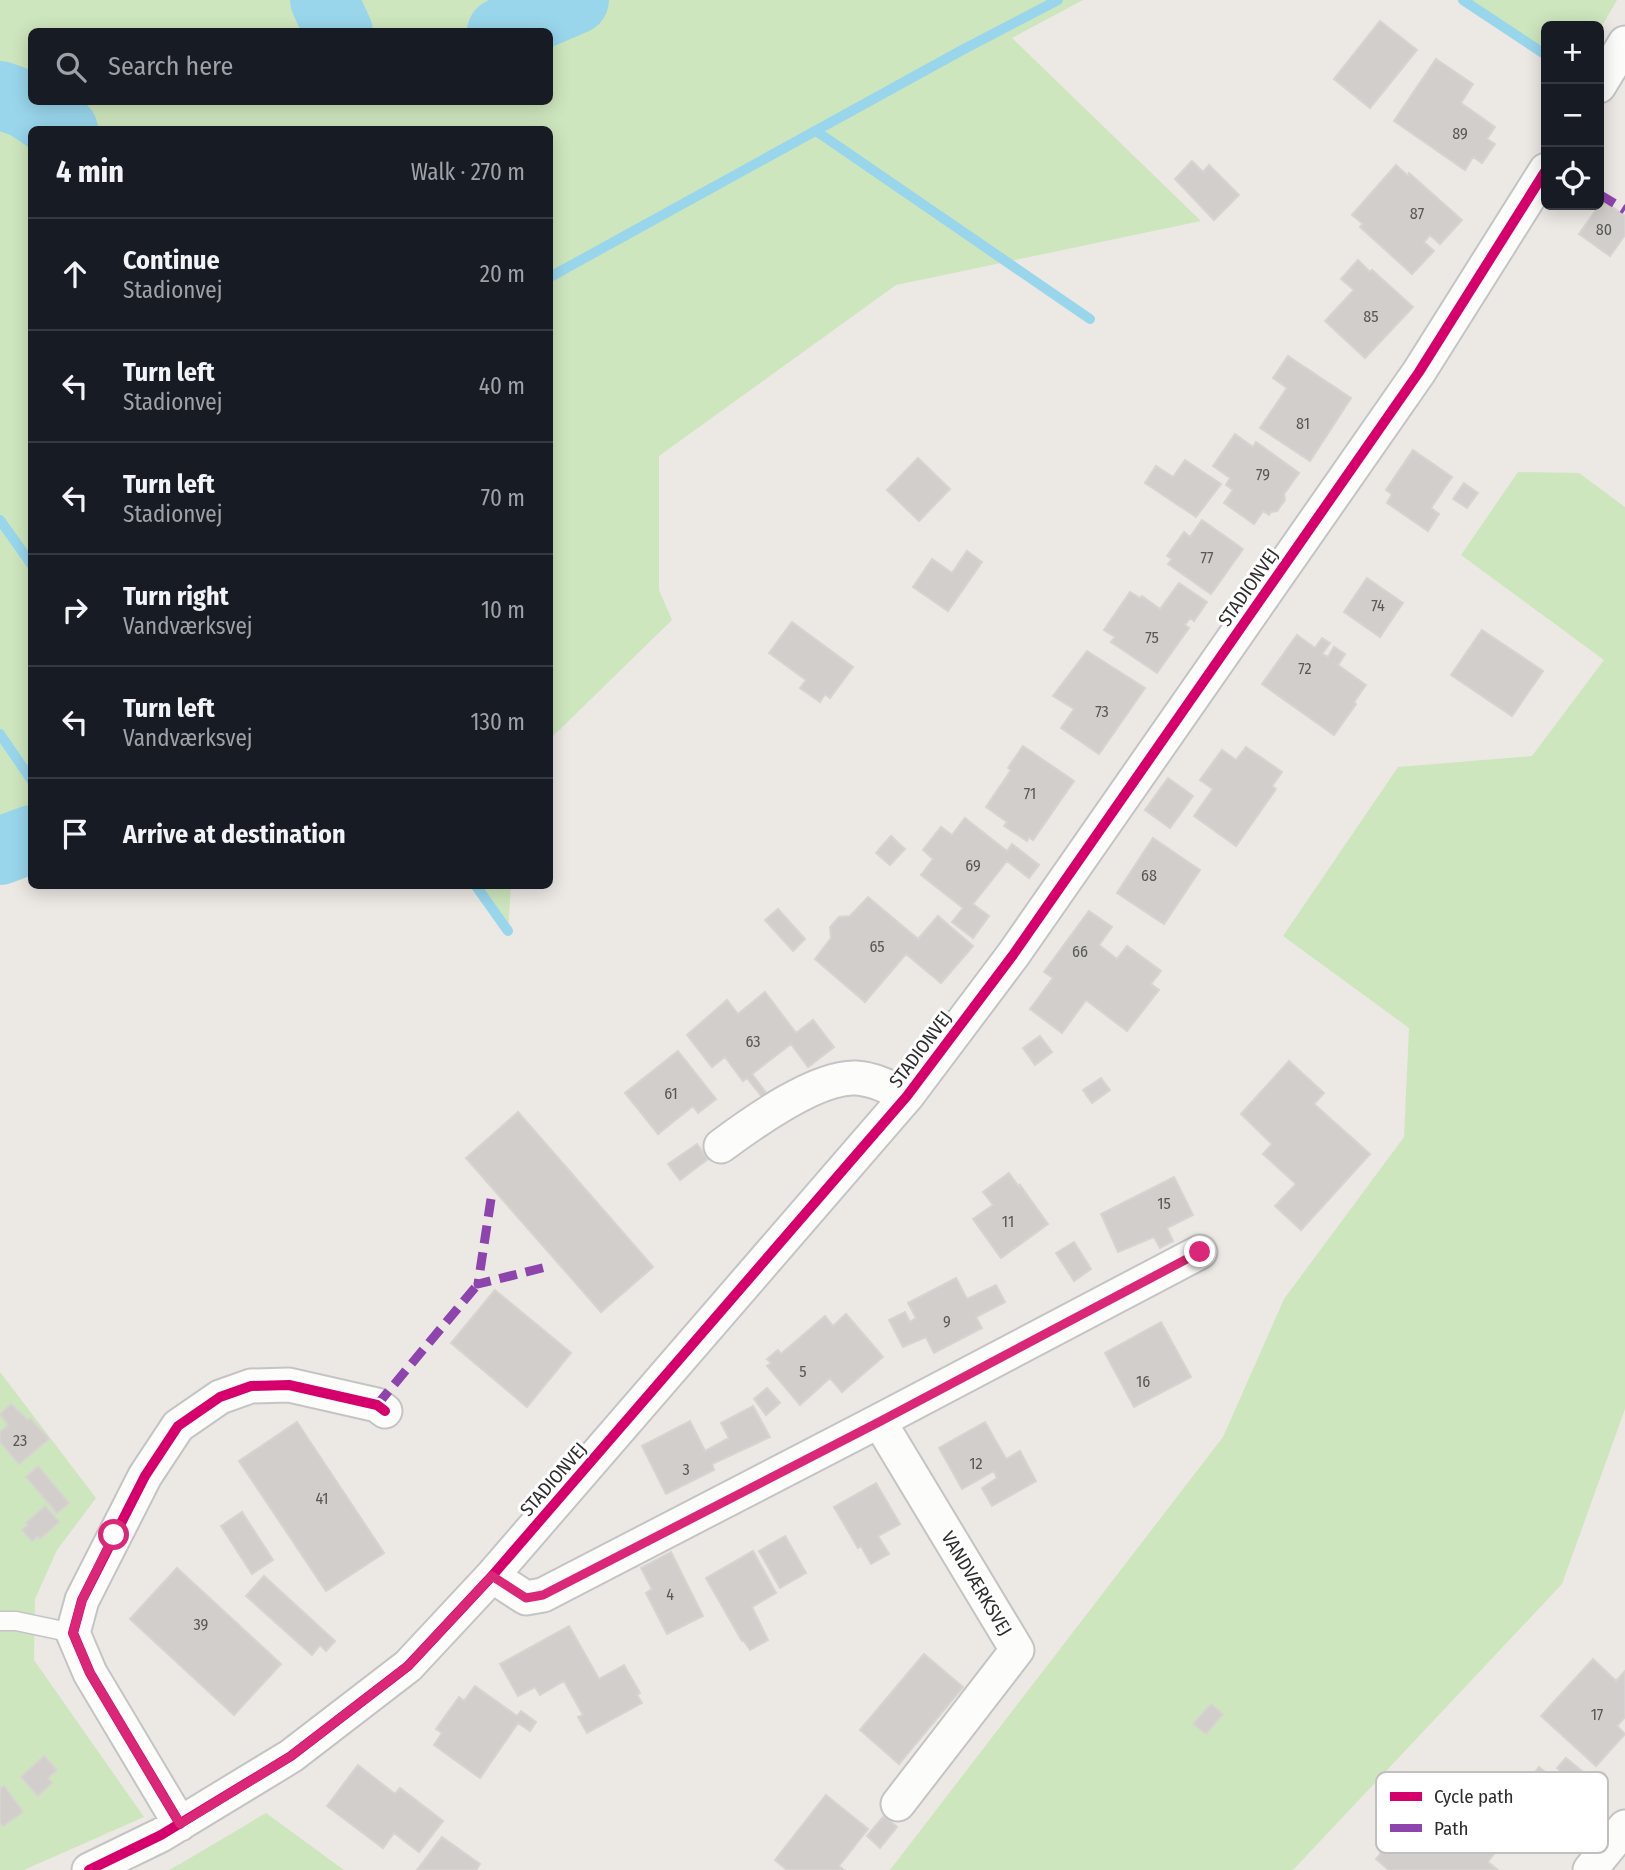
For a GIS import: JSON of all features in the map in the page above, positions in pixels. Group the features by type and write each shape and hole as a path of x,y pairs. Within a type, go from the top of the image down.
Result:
{"street":[{"path":"1600,84 1625,43"},
{"name":"STADIONVEJ","path":"89,1870 180,1824 291,1756 408,1666 492,1576 907,1096 1013,955 1419,372 1541,178"},
{"name":"STADIONVEJ","path":"721,1146 758,1119 829,1082 855,1078 877,1082 907,1096"},
{"path":"492,1576 526,1598 543,1595 879,1422 1200,1252"},
{"path":"180,1824 90,1673 73,1633 82,1600 114,1535 145,1476 178,1426 220,1397 251,1386 289,1385 377,1405 385,1411"},
{"name":"VANDVÆRKSVEJ","path":"879,1422 1017,1650 898,1804"},
{"path":"1608,1848 1625,1827"},
{"path":"1590,1870 1604,1853"}],"lane":[{"path":"0,1621 16,1621 73,1633"}],"green space":[{"path":"0,0 1083,0 1012,38 1201,221 896,285 659,456 659,590 672,620 553,736 553,126 28,126 26,810 0,820"},
{"path":"1463,0 1617,0 1604,22 1541,21 1541,52"},
{"path":"1518,472 1579,473 1625,507 1625,1409 1562,1584 1385,1772 1376,1772 1376,1782 1293,1870 890,1870 1223,1437 1284,1299 1404,1137 1409,1028 1283,936 1398,767 1532,756 1604,660 1461,555"},
{"path":"482,889 511,889 508,931"},
{"path":"0,1372 96,1498 57,1550 35,1599 34,1660 144,1817 24,1870 0,1870"},
{"path":"266,1813 344,1870 169,1870 180,1864"}],"building":[{"path":"1380,21 1417,50 1370,108 1334,79"},
{"path":"1436,59 1473,84 1461,103 1495,127 1487,139 1495,144 1482,163 1473,157 1465,170 1394,121"},
{"path":"1192,161 1203,172 1209,165 1239,195 1214,220 1175,179"},
{"path":"1396,165 1408,176 1409,173 1462,220 1440,244 1430,235 1424,242 1434,251 1412,274 1360,227 1363,224 1352,215"},
{"path":"1604,201 1625,216 1625,235 1610,256 1579,234 1596,210 1604,210"},
{"path":"1358,260 1413,307 1365,358 1325,321 1354,290 1341,279"},
{"path":"1288,356 1351,398 1310,461 1260,428 1287,388 1273,378"},
{"path":"1235,434 1253,447 1256,442 1299,473 1284,494 1285,500 1277,511 1269,515 1263,511 1254,524 1224,503 1233,490 1226,485 1230,478 1213,466"},
{"path":"1413,450 1452,477 1431,508 1439,514 1428,531 1387,503 1392,494 1386,490"},
{"path":"918,458 950,489 919,521 887,490"},
{"path":"1185,460 1221,484 1196,517 1145,483 1156,466 1173,477"},
{"path":"1464,483 1478,493 1467,508 1453,499"},
{"path":"1202,520 1243,549 1211,594 1168,564 1172,559 1167,556 1184,532 1190,537"},
{"path":"967,551 982,562 948,611 913,587 932,559 952,573"},
{"path":"1367,578 1403,603 1380,637 1344,612"},
{"path":"1179,583 1207,602 1194,621 1190,618 1185,625 1189,628 1157,673 1111,642 1115,637 1104,630 1130,592 1140,598 1142,596 1160,609"},
{"path":"792,622 853,667 830,698 825,694 820,702 800,688 806,680 769,653"},
{"path":"1482,630 1543,671 1512,716 1451,675"},
{"path":"1297,635 1315,648 1322,638 1330,643 1322,654 1328,657 1334,647 1345,654 1338,665 1366,685 1334,735 1262,684"},
{"path":"1087,651 1145,688 1099,754 1061,728 1074,709 1053,696"},
{"path":"1023,746 1074,781 1033,840 1029,837 1027,841 1004,826 1007,822 986,807 1011,770 1008,768"},
{"path":"1246,747 1282,772 1272,786 1276,789 1236,846 1194,816 1213,789 1200,780 1222,750 1236,760"},
{"path":"1168,778 1193,796 1170,828 1145,810"},
{"path":"965,818 1007,851 1012,844 1039,865 1029,878 1007,861 973,904 989,916 973,938 952,922 963,908 921,875 933,859 923,850 941,827 952,835"},
{"path":"891,836 905,849 890,865 876,853"},
{"path":"1153,838 1200,870 1164,924 1117,893"},
{"path":"868,897 918,939 938,916 973,946 941,983 906,954 865,1002 815,959 831,938 830,927 839,917 850,916"},
{"path":"778,909 805,939 793,951 765,920"},
{"path":"1089,911 1112,927 1099,945 1117,959 1127,946 1161,971 1151,984 1159,990 1127,1031 1086,1000 1062,1033 1030,1009 1053,978 1044,972"},
{"path":"765,992 796,1033 813,1020 834,1047 808,1067 791,1044 752,1074 767,1094 762,1097 747,1078 743,1081 725,1057 712,1067 687,1035 727,1000 738,1014"},
{"path":"1040,1036 1052,1052 1035,1065 1023,1048"},
{"path":"678,1051 716,1099 698,1113 693,1106 658,1134 625,1093"},
{"path":"1289,1061 1324,1093 1314,1104 1370,1154 1301,1230 1275,1206 1296,1184 1263,1154 1272,1144 1241,1114"},
{"path":"1101,1078 1110,1090 1092,1103 1083,1090"},
{"path":"518,1112 653,1267 601,1312 466,1158"},
{"path":"697,1144 708,1159 680,1180 668,1164"},
{"path":"1009,1173 1048,1224 1001,1258 973,1219 993,1205 983,1192"},
{"path":"1174,1177 1193,1215 1167,1228 1173,1241 1160,1248 1154,1237 1118,1252 1101,1214"},
{"path":"1074,1242 1091,1269 1074,1281 1056,1253"},
{"path":"956,1278 967,1299 996,1285 1005,1302 976,1317 982,1328 934,1353 926,1337 903,1347 889,1320 905,1312 910,1322 916,1318 908,1303"},
{"path":"495,1290 571,1353 527,1407 451,1343"},
{"path":"846,1314 883,1357 842,1392 830,1378 800,1405 767,1366 771,1363 767,1359 778,1350 781,1354 825,1316 833,1326"},
{"path":"1161,1322 1191,1377 1134,1407 1105,1353"},
{"path":"767,1388 780,1403 766,1415 754,1399"},
{"path":"11,1404 28,1420 30,1418 49,1439 19,1464 0,1442 0,1432 8,1425 0,1414"},
{"path":"753,1406 770,1437 712,1464 714,1470 666,1494 642,1446 690,1421 705,1451 729,1438 721,1423"},
{"path":"297,1422 384,1553 326,1591 239,1461"},
{"path":"985,1422 1006,1459 1020,1451 1036,1481 992,1506 982,1488 997,1478 994,1471 962,1489 939,1448"},
{"path":"38,1466 69,1503 57,1513 26,1477"},
{"path":"876,1483 900,1524 878,1536 889,1554 871,1564 861,1546 858,1548 834,1507"},
{"path":"45,1506 59,1522 40,1539 38,1536 32,1541 22,1530"},
{"path":"242,1512 273,1560 252,1574 221,1526"},
{"path":"785,1536 806,1573 780,1588 759,1551"},
{"path":"753,1551 776,1593 752,1607 768,1640 750,1650 742,1641 706,1578"},
{"path":"671,1552 703,1616 667,1634 646,1593 652,1589 641,1568"},
{"path":"177,1568 281,1664 234,1715 130,1619"},
{"path":"264,1576 335,1641 326,1651 320,1645 312,1655 246,1596"},
{"path":"569,1626 599,1679 624,1665 640,1693 637,1695 642,1703 587,1733 578,1717 583,1715 564,1681 540,1695 535,1687 518,1696 500,1664"},
{"path":"924,1654 963,1687 899,1764 860,1730"},
{"path":"1593,1659 1616,1681 1625,1671 1625,1717 1617,1726 1625,1734 1596,1766 1541,1716"},
{"path":"475,1686 517,1716 521,1711 536,1722 530,1731 518,1723 480,1778 434,1745 442,1733 436,1729 459,1697 464,1701"},
{"path":"1211,1704 1223,1714 1206,1734 1193,1724"},
{"path":"44,1756 57,1770 48,1778 52,1783 38,1796 21,1777"},
{"path":"1566,1758 1583,1772 1562,1772 1557,1768"},
{"path":"358,1765 395,1794 400,1788 443,1821 419,1852 394,1833 383,1848 327,1806"},
{"path":"4,1786 23,1812 3,1826 0,1822 0,1789"},
{"path":"826,1795 868,1829 839,1866 844,1870 787,1870 775,1860"},
{"path":"884,1816 897,1827 880,1848 867,1836"},
{"path":"442,1837 480,1864 476,1870 417,1870"},
{"path":"1381,1853 1495,1853 1488,1862 1498,1870 1389,1870 1376,1859"}],"waterway":[{"path":"324,0 337,28"},
{"path":"510,28 575,0"},
{"path":"553,275 1058,0"},
{"path":"1463,0 1541,52"},
{"path":"0,95 25,104 58,126"},
{"path":"816,131 1090,319"},
{"path":"0,520 28,559"},
{"path":"0,734 28,775"},
{"path":"0,851 28,840"},
{"path":"478,889 508,931"}],"marked path":[{"path":"1604,197 1625,210"},
{"path":"491,1199 478,1284 550,1266"},
{"path":"377,1405 478,1284"}],"cycle path":[{"path":"89,1870 161,1835 291,1756 408,1666 492,1576 907,1096 1013,955 1419,372 1541,178"},
{"path":"180,1824 90,1673 73,1633 82,1600 145,1476 178,1426 220,1397 251,1386 289,1385 377,1405 385,1411"}],"route":[{"path":"114,1535 82,1600 73,1633 90,1673 180,1824 291,1756 408,1666 492,1576 526,1598 543,1595 879,1422 1200,1252"}]}
